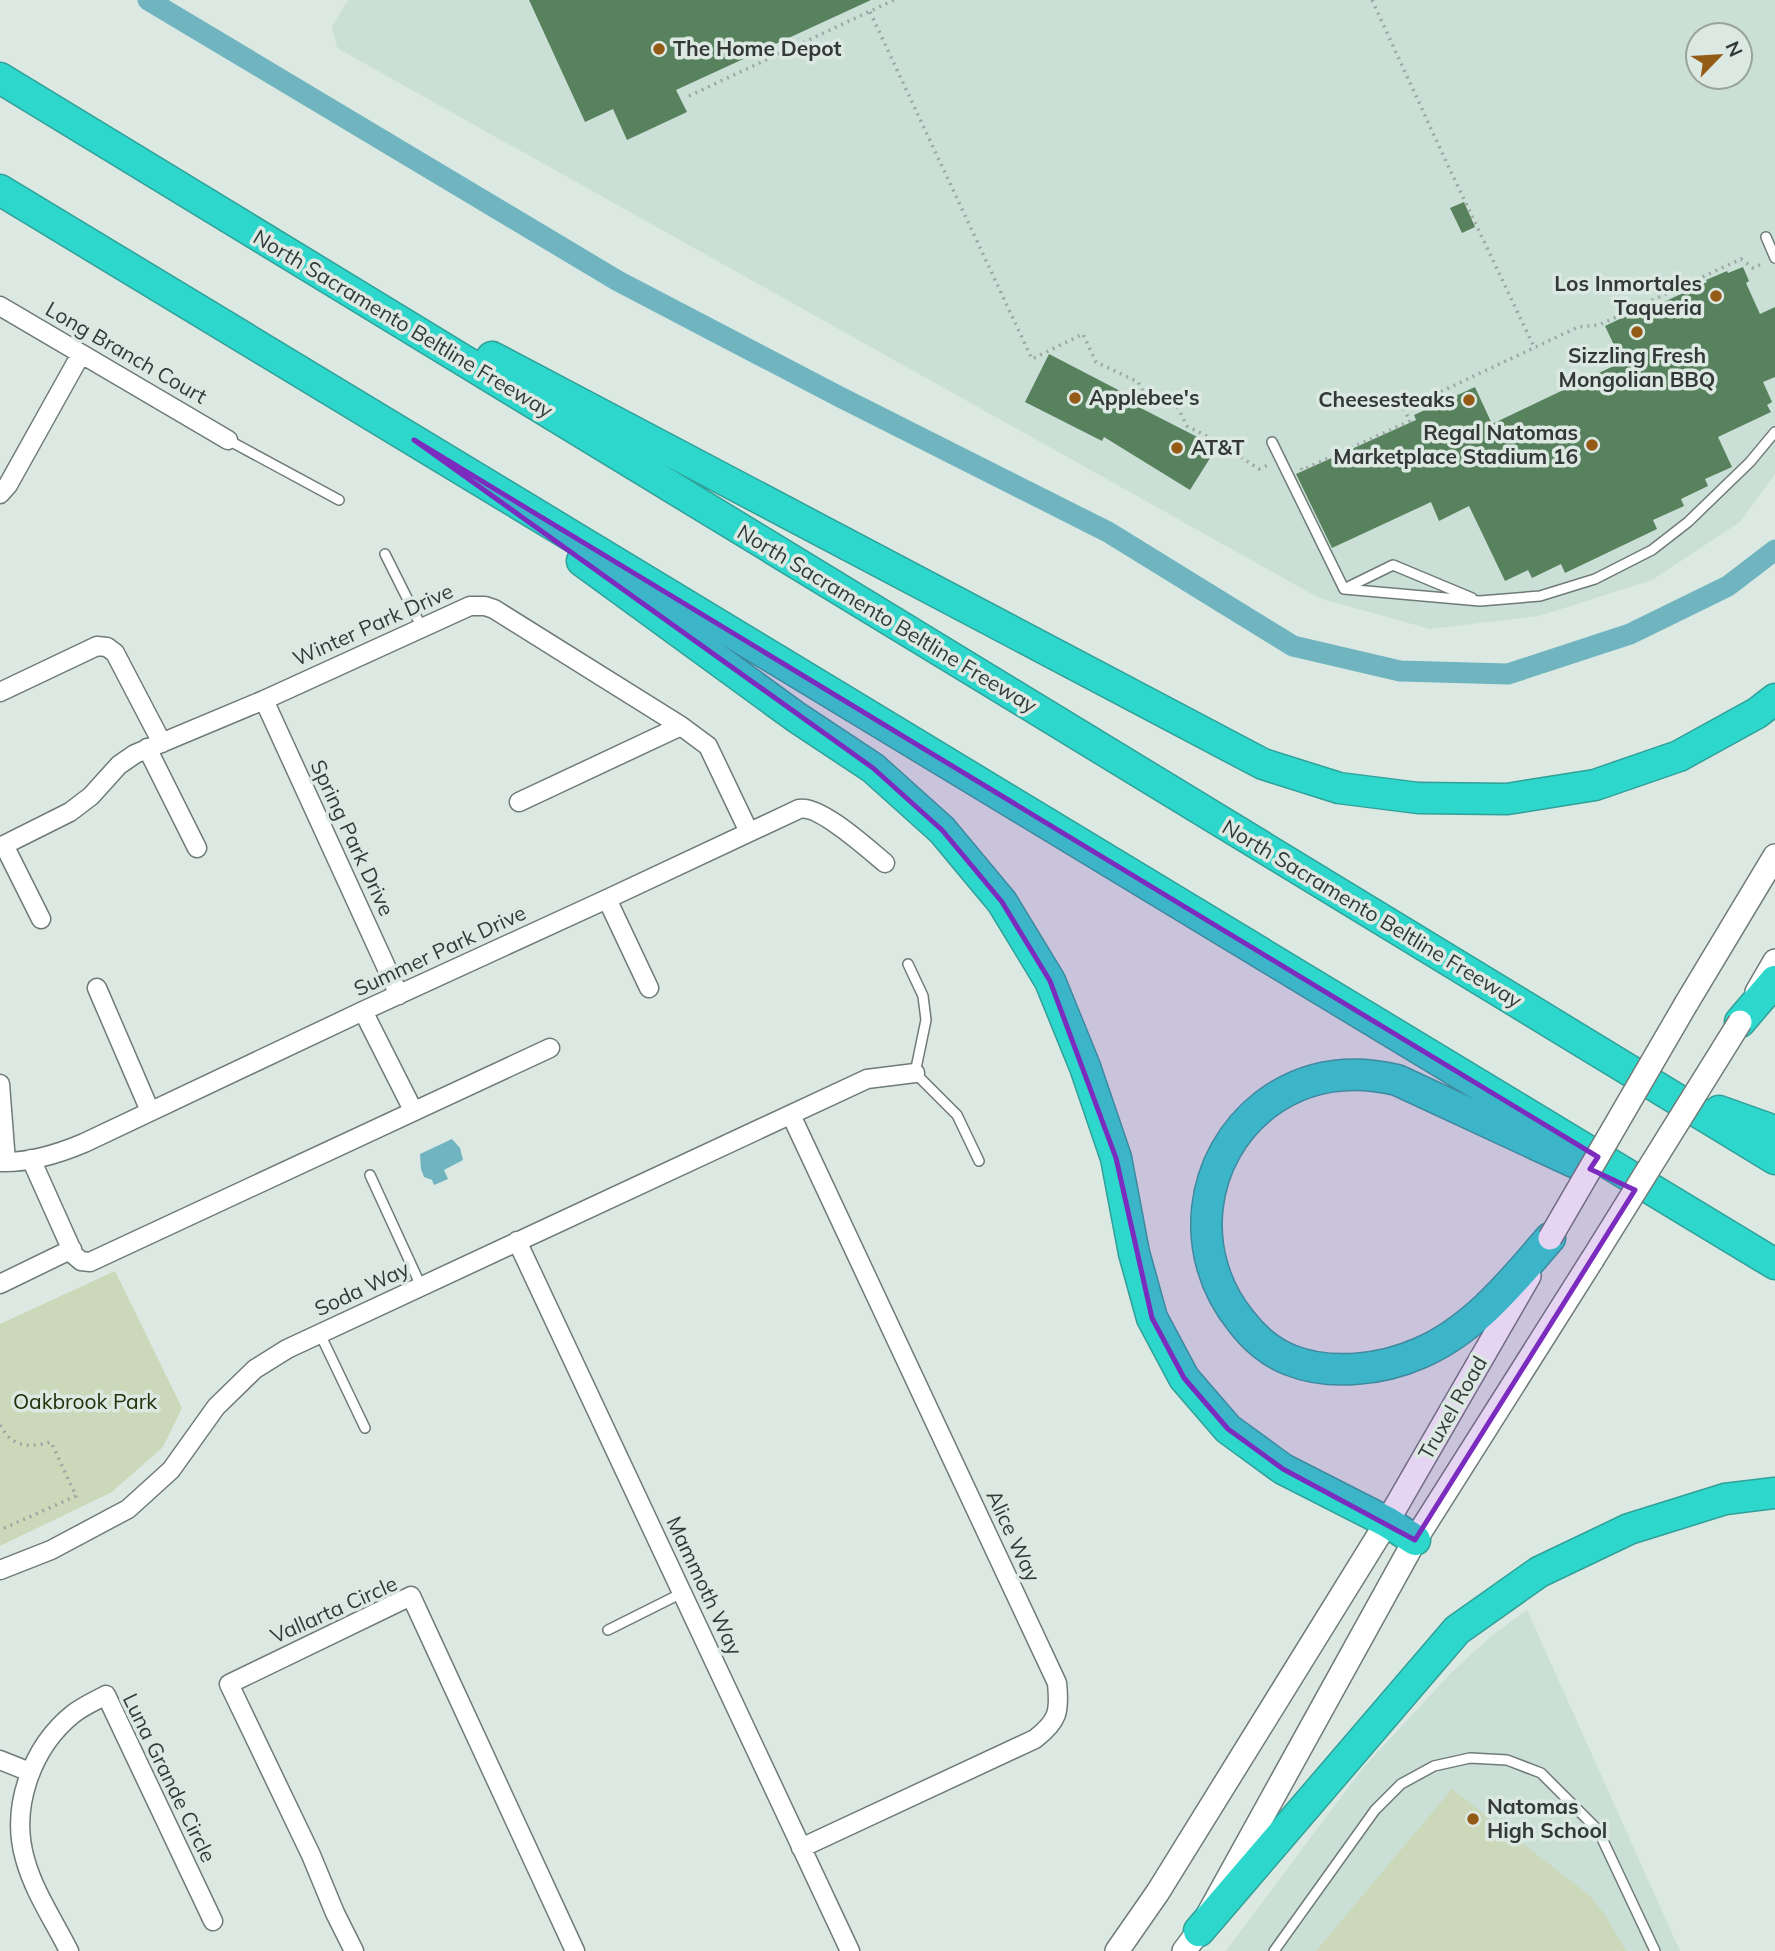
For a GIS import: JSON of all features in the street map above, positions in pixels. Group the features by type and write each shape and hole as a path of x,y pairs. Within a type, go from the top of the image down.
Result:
{"highway":[{"name":"North Sacramento Beltline Freeway","path":"0,78 1775,1159"},
{"path":"0,190 1775,1264"},
{"path":"231,218 1264,764 1339,788 1418,798 1507,799 1595,785 1679,756 1757,713 1775,699"},
{"path":"414,440 796,717 873,768 942,830 1002,902 1050,981 1085,1067 1116,1158 1135,1253 1152,1318 1184,1378 1228,1429 1283,1469 1387,1522 1416,1540"},
{"path":"1740,1022 1775,981"},
{"path":"1550,1238 1503,1292 1451,1336 1422,1353 1401,1361 1368,1368 1334,1369 1290,1360 1248,1331 1229,1308 1216,1280 1205,1231 1212,1181 1220,1162 1234,1138 1255,1113 1279,1094 1307,1081 1336,1074 1357,1073 1396,1080 1712,1226"},
{"path":"1665,1093 1775,1130"},
{"path":"1192,1941 1457,1630 1539,1572 1629,1528 1725,1499 1775,1493"}],"main road":[{"name":"Truxel Road","path":"1117,1951 1158,1892 1387,1522 1686,1004 1775,856"},
{"name":"Truxel Road","path":"1192,1941 1416,1540 1740,1022 1775,961"}],"street":[{"name":"Long Branch Court","path":"0,306 228,440"},
{"path":"0,494 8,485 81,354"},
{"name":"Winter Park Drive","path":"2,846 70,812 91,796 119,765 135,754 264,700 470,606 494,609 681,726 708,746 749,832"},
{"path":"0,692 97,646 107,647 115,653 197,849"},
{"name":"Spring Park Drive","path":"264,700 399,995"},
{"path":"519,802 681,726"},
{"name":"Summer Park Drive","path":"3,1162 58,1154 84,1143 799,808 806,807 823,814 886,863"},
{"path":"2,846 41,919"},
{"path":"607,899 649,988"},
{"path":"97,988 150,1111"},
{"path":"363,1011 413,1110"},
{"path":"31,1159 74,1255 81,1261 90,1262 550,1048"},
{"name":"Soda Way","path":"0,1570 51,1550 128,1509 172,1470 216,1406 256,1369 286,1349 867,1079 915,1073"},
{"path":"0,1084 3,1162"},
{"name":"Alice Way","path":"791,1115 1058,1684 1059,1706 1051,1726 1035,1739 802,1847"},
{"name":"Mammoth Way","path":"517,1241 850,1951"},
{"path":"0,1284 72,1249"},
{"name":"Vallarta Circle","path":"354,1951 229,1684 411,1596 575,1951"},
{"name":"Luna Grande Circle","path":"69,1951 33,1884 24,1856 20,1812 30,1772 44,1746 63,1723 86,1705 106,1695 213,1921"},
{"path":"0,1760 30,1772"}],"lane":[{"path":"1766,237 1775,258"},
{"path":"1344,589 1480,601 1539,596 1595,579 1652,550 1688,522 1750,462 1775,432"},
{"path":"228,440 339,500"},
{"path":"1272,442 1344,589"},
{"path":"385,554 422,628"},
{"path":"1344,589 1393,565 1480,601"},
{"path":"908,964 923,996 926,1020 915,1073 957,1115 979,1161"},
{"path":"370,1174 421,1286"},
{"path":"320,1334 365,1428"},
{"path":"608,1630 682,1593"},
{"path":"1274,1951 1375,1810 1402,1784 1434,1766 1470,1758 1507,1760 1541,1773 1598,1830 1655,1951"}],"path":[{"path":"689,96 894,0"},
{"path":"1372,0 1535,349"},
{"path":"870,12 1032,359 1083,334 1096,362 1138,382 1150,404 1174,400 1187,426 1218,442 1259,469 1295,453 1302,470 1410,421 1404,408 1578,327 1599,325 1741,259 1753,268 1775,258"},
{"path":"0,1425 13,1440 31,1447 51,1442 76,1496 0,1530"}],"highlighted area":[{"path":"414,440 1598,1157 1590,1169 1635,1190 1415,1540 1283,1469 1228,1429 1184,1378 1152,1318 1116,1158 1050,981 1002,902 942,830 873,768"}],"shaded area":[{"path":"348,0 1775,0 1775,474 1740,522 1652,580 1539,616 1430,629 1319,598 337,48 332,26"},
{"name":"Natomas High School","path":"1527,1610 1680,1951 1226,1951 1362,1769 1451,1673 1490,1637"}],"green space":[{"name":"Oakbrook Park","path":"115,1271 182,1408 163,1447 112,1492 0,1546 0,1324"},
{"path":"1452,1789 1588,1894 1605,1915 1626,1951 1316,1951"}],"water":[{"path":"452,1139 460,1148 463,1160 444,1170 448,1179 434,1185 432,1180 424,1177 420,1154"}],"building":[{"name":"The Home Depot","path":"529,0 871,0 676,90 687,112 627,140 613,109 585,122"},
{"path":"1464,202 1475,227 1462,233 1450,208"},
{"name":"Regal Natomas Marketplace Stadium 16","path":"1743,267 1749,281 1746,283 1760,314 1775,307 1775,377 1763,382 1772,402 1767,405 1771,412 1718,437 1732,467 1705,479 1708,486 1681,499 1684,506 1653,520 1657,529 1565,573 1561,564 1532,578 1528,570 1505,581 1469,506 1439,521 1431,502 1332,548 1296,474 1416,420 1414,415 1475,387 1492,424 1622,362 1605,326 1626,316 1627,319 1727,271 1728,273"},
{"path":"1049,354 1126,394 1123,399 1217,447 1190,490 1104,437 1102,441 1025,402"}],"waterway":[{"path":"148,0 618,281 1108,532 1293,646 1400,671 1508,674 1630,634 1728,586 1775,550"}],"place":[{"name":"The Home Depot","path":"659,49"},
{"name":"Los Inmortales Taqueria","path":"1716,296"},
{"name":"Sizzling Fresh Mongolian BBQ","path":"1637,332"},
{"name":"Applebee's","path":"1075,398"},
{"name":"Cheesesteaks","path":"1469,400"},
{"name":"Regal Natomas Marketplace Stadium 16","path":"1592,445"},
{"name":"AT&T","path":"1177,448"},
{"name":"Natomas High School","path":"1473,1819"}]}
